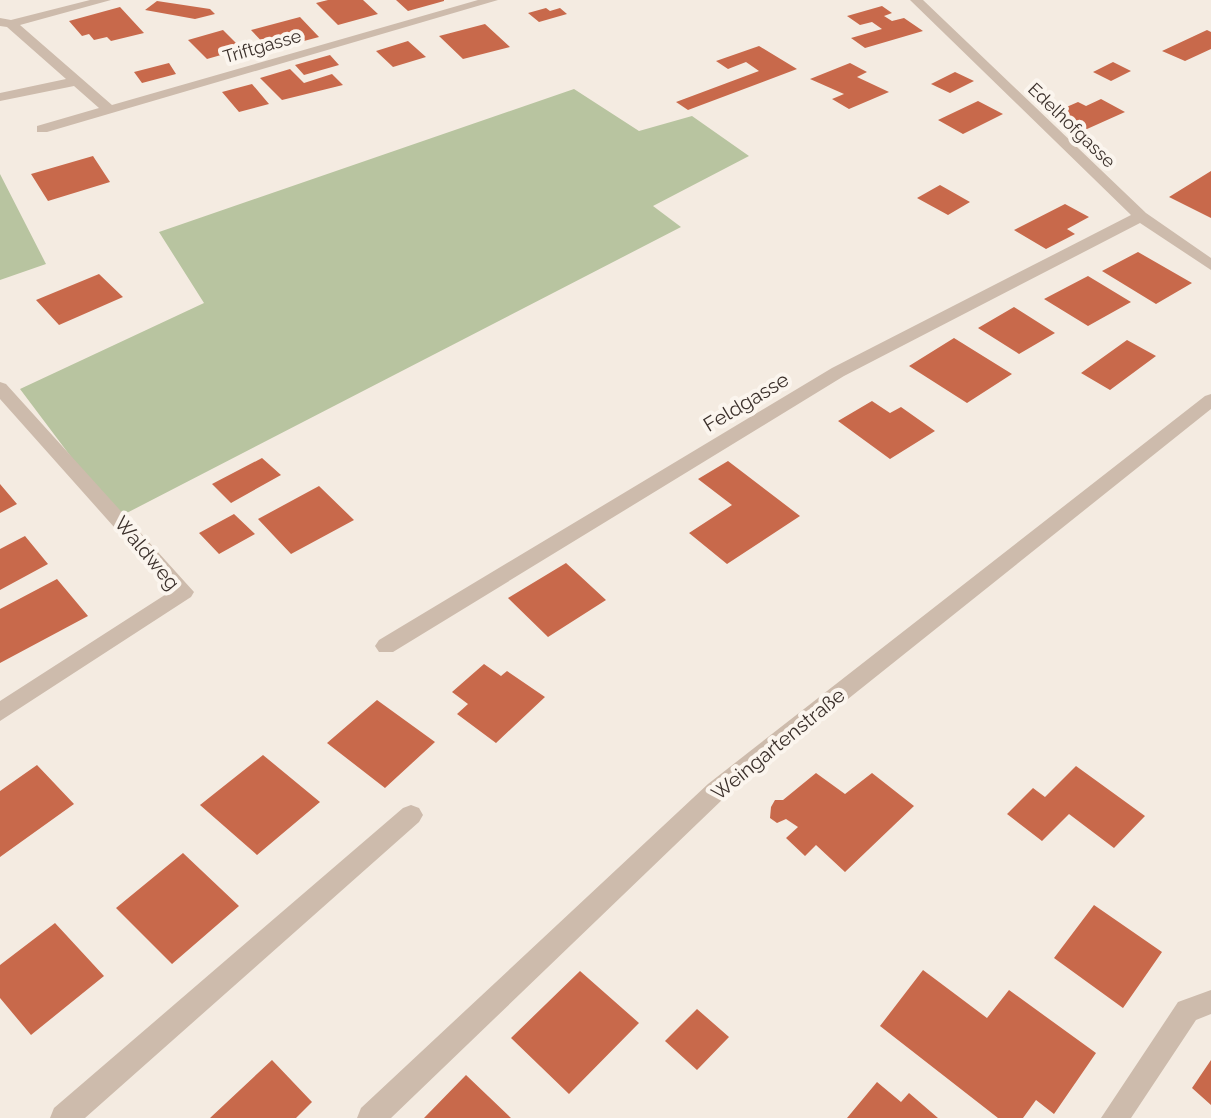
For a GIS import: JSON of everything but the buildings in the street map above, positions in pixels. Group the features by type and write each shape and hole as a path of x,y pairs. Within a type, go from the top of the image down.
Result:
{"street":[{"path":"5,23 105,0"},
{"name":"Triftgasse","path":"42,129 492,0"},
{"name":"Edelhofgasse","path":"916,0 1141,216 1211,265"},
{"path":"5,23 107,108"},
{"path":"0,97 74,82"},
{"name":"Feldgasse","path":"386,646 838,372 1141,216"},
{"name":"Waldweg","path":"0,388 184,592 0,712"},
{"name":"Weingartenstraße","path":"371,1118 716,791 1211,400"},
{"path":"64,1118 411,815"},
{"path":"1115,1118 1187,1011 1211,1002"}],"green space":[{"path":"574,89 639,131 692,116 749,156 653,206 681,227 117,518 20,389 204,303 159,232"},
{"path":"0,174 46,264 0,280"}]}
